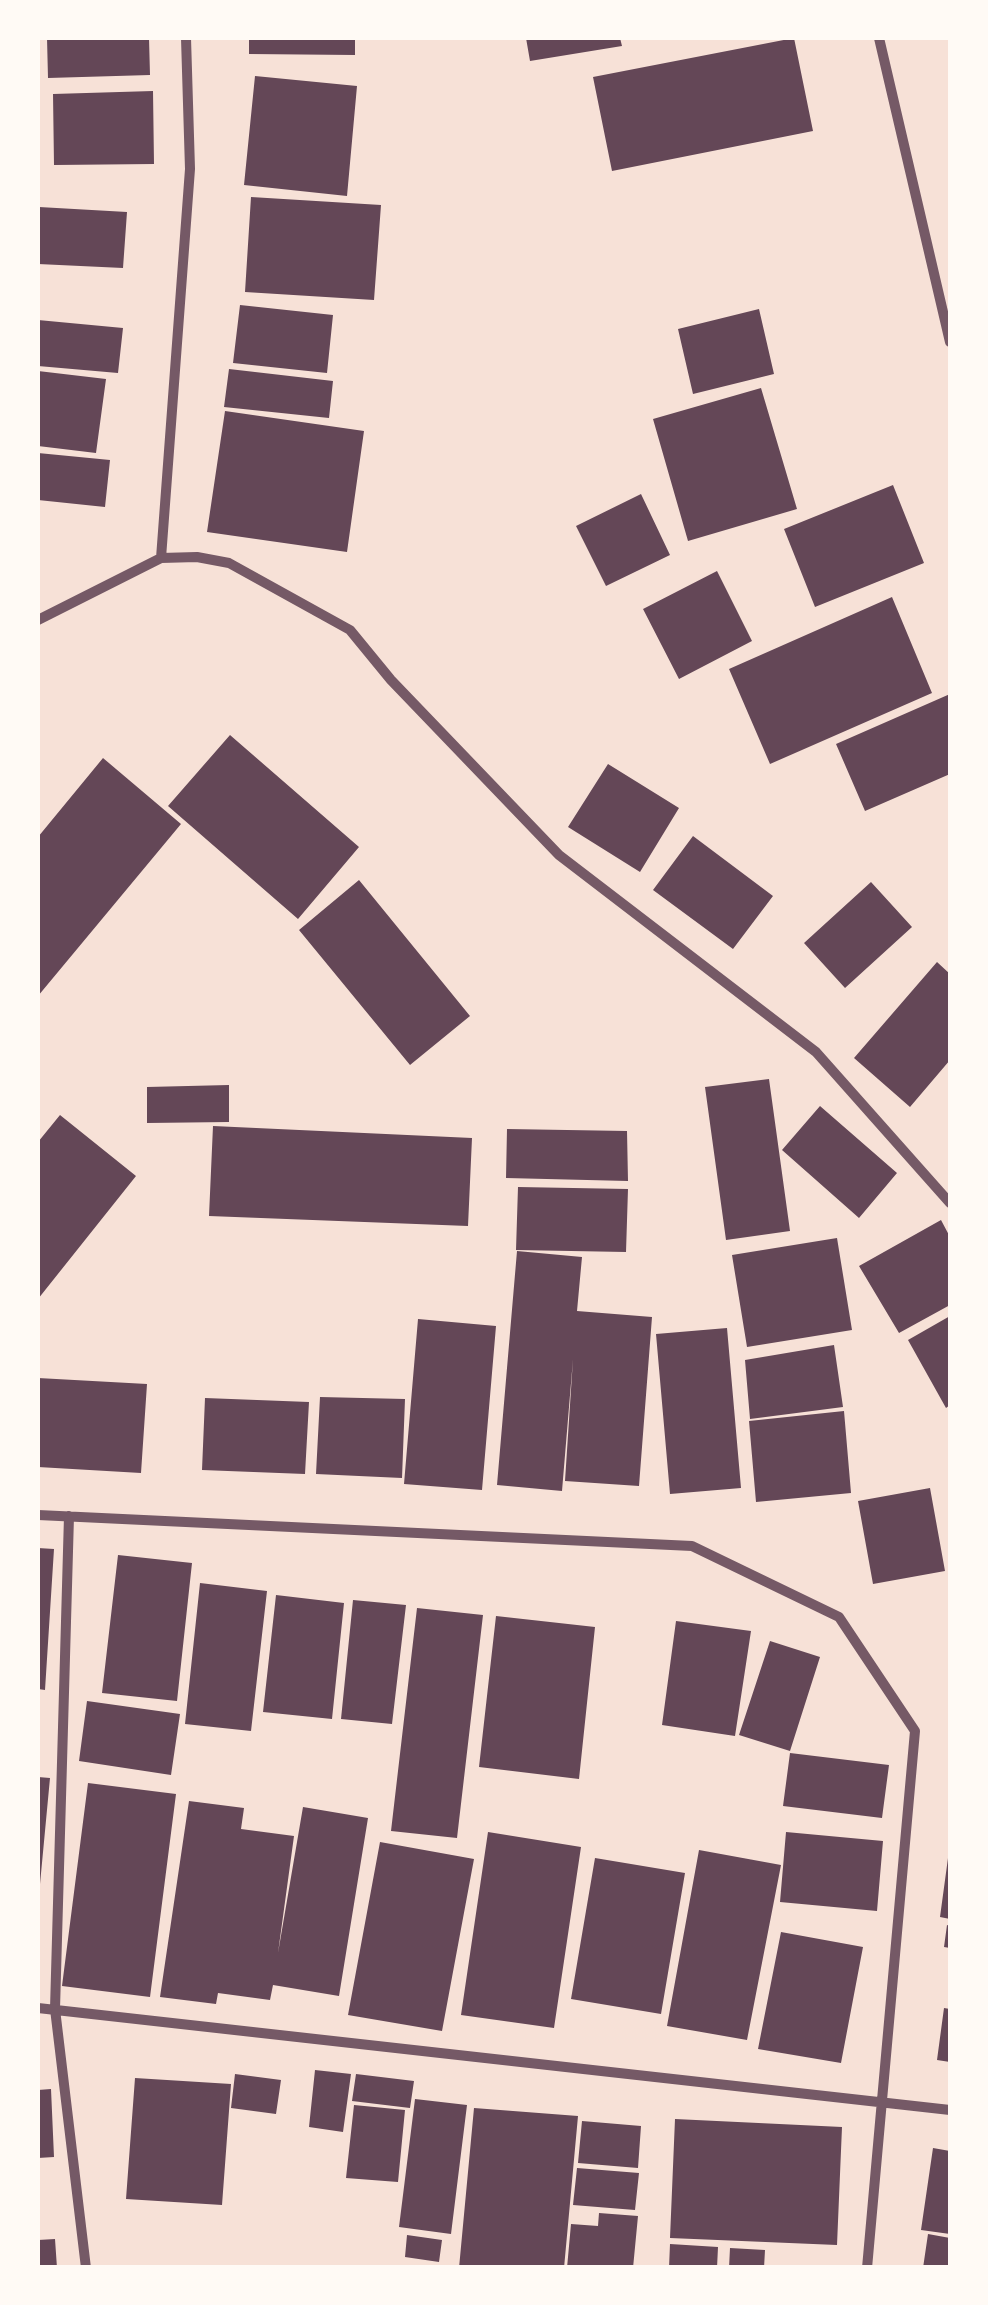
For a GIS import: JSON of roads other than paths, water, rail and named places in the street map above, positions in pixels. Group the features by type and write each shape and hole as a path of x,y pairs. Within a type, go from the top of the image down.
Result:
{"street":[{"path":"161,558 190,169 186,38"},
{"path":"880,38 950,342"},
{"path":"38,620 161,558 197,557 228,563 350,630 391,680 559,855 816,1052 950,1203"},
{"path":"38,1515 692,1546 839,1616 914,1731 868,2268"},
{"path":"69,1516 55,2010 86,2268"},
{"path":"38,2008 950,2110"}]}
